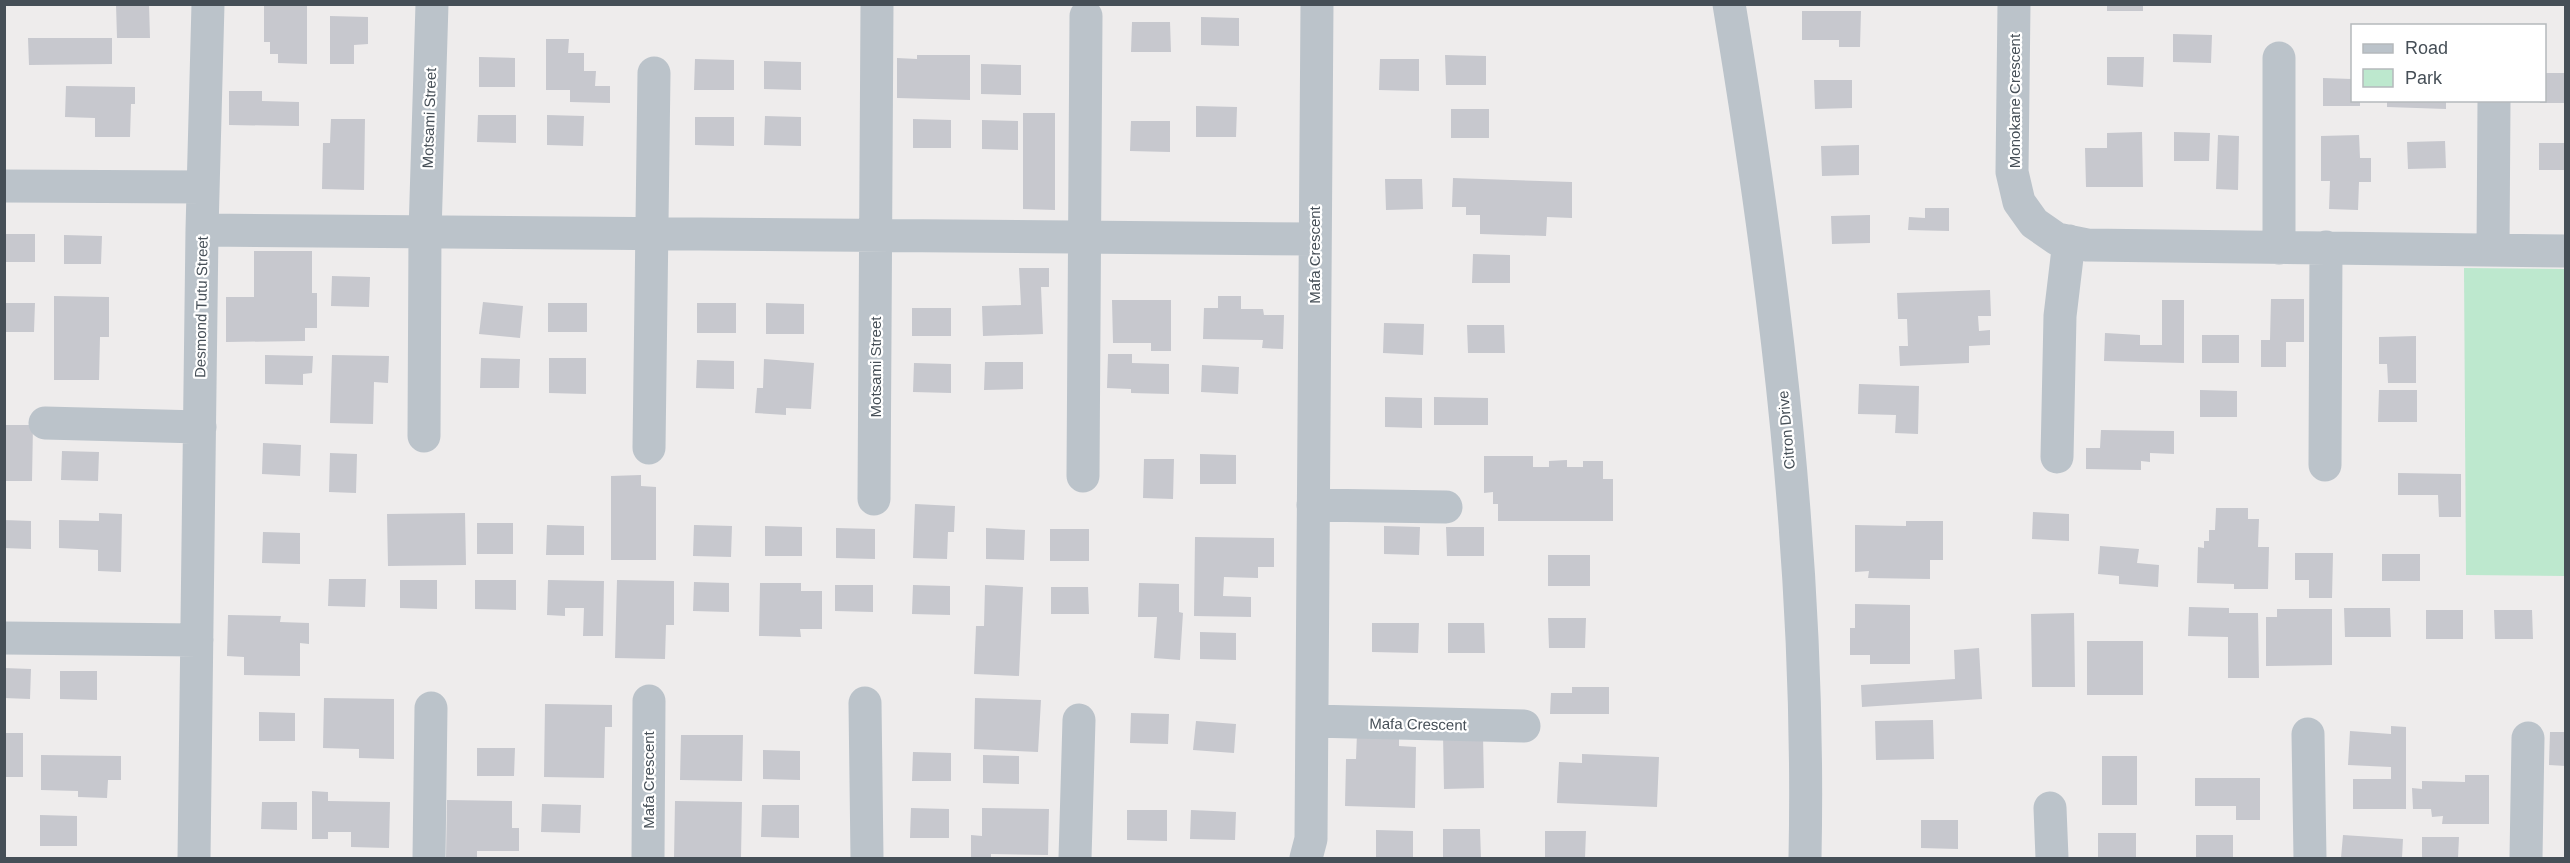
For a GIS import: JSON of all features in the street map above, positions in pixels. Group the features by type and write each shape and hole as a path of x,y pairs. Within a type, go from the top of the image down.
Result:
{"street":[{"name":"Desmond Tutu Street","path":"194,858 202,230 208,4"},
{"name":"Motsami Street","path":"424,436 425,232 432,4"},
{"name":"Mafa Crescent","path":"1306,858 1311,839 1317,4"},
{"name":"Citron Drive","path":"1729,4 1754,158 1780,360 1800,575 1806,797 1805,858"},
{"name":"Monokane Crescent","path":"2014,4 2012,172 2019,202 2034,223 2057,239 2087,245 2565,251"},
{"name":"Motsami Street","path":"874,499 877,5"},
{"path":"1083,476 1086,16"},
{"path":"2279,58 2279,248"},
{"path":"649,448 650,233 654,73"},
{"path":"2493,250 2494,102"},
{"path":"4,186 203,188"},
{"path":"202,230 1314,239"},
{"path":"2057,457 2060,316 2069,241"},
{"path":"2325,465 2326,247"},
{"path":"45,423 200,427"},
{"path":"1313,505 1446,507"},
{"path":"4,638 197,640"},
{"name":"Mafa Crescent","path":"648,701 648,858"},
{"path":"865,703 867,858"},
{"path":"429,858 431,708"},
{"path":"1075,858 1079,720"},
{"name":"Mafa Crescent","path":"1312,721 1524,726"},
{"path":"2308,734 2310,858"},
{"path":"2526,858 2528,738"},
{"path":"2050,808 2052,858"}],"green space":[{"path":"2464,268 2565,269 2565,576 2466,575"}],"building":[{"path":"116,4 149,4 150,38 117,38"},
{"path":"264,4 307,4 307,64 278,63 278,54 270,54 270,42 264,42"},
{"path":"2107,4 2143,4 2143,11 2107,11"},
{"path":"1802,11 1861,11 1860,47 1839,47 1839,40 1802,40"},
{"path":"330,16 368,17 368,44 354,45 354,64 330,64"},
{"path":"1201,17 1239,18 1239,46 1201,45"},
{"path":"1132,22 1170,22 1171,52 1131,52"},
{"path":"2173,34 2212,35 2211,63 2173,62"},
{"path":"28,38 112,38 112,64 29,65"},
{"path":"546,39 569,39 568,53 584,53 584,71 596,71 595,86 610,86 610,103 570,102 570,90 546,90"},
{"path":"917,55 970,55 970,100 897,98 897,58 917,59"},
{"path":"1445,55 1486,56 1486,85 1446,85"},
{"path":"479,57 515,58 515,87 479,87"},
{"path":"2107,57 2144,57 2143,87 2107,85"},
{"path":"695,59 734,60 734,90 694,90"},
{"path":"1380,59 1419,59 1419,91 1379,90"},
{"path":"764,61 801,62 801,90 764,89"},
{"path":"981,64 1021,65 1021,95 981,94"},
{"path":"2546,73 2566,73 2566,103 2540,103 2546,102"},
{"path":"2323,78 2351,79 2351,102 2360,102 2360,106 2323,106"},
{"path":"1814,80 1852,80 1852,108 1815,109"},
{"path":"66,86 135,87 135,104 131,104 130,137 95,137 95,118 65,117"},
{"path":"229,91 262,91 262,101 299,102 299,126 229,125"},
{"path":"2387,102 2446,102 2446,109 2387,107"},
{"path":"1196,106 1237,107 1236,137 1196,137"},
{"path":"1451,109 1489,109 1489,138 1451,138"},
{"path":"1023,113 1055,113 1055,210 1023,209"},
{"path":"478,115 516,115 516,143 477,142"},
{"path":"547,115 584,116 583,146 547,145"},
{"path":"765,116 801,117 801,146 764,145"},
{"path":"695,117 734,117 734,146 695,145"},
{"path":"331,119 365,119 364,190 322,189 323,143 330,143"},
{"path":"913,119 951,120 951,148 913,148"},
{"path":"982,120 1018,121 1018,150 982,149"},
{"path":"1131,121 1170,121 1170,152 1130,151"},
{"path":"2142,132 2143,187 2086,187 2085,148 2107,148 2107,133"},
{"path":"2174,132 2210,133 2209,161 2174,161"},
{"path":"2218,135 2239,136 2238,190 2216,189"},
{"path":"2359,135 2360,158 2371,158 2371,182 2359,182 2358,210 2329,209 2330,181 2321,181 2321,136"},
{"path":"2445,141 2446,168 2408,169 2407,142"},
{"path":"2539,143 2566,143 2566,170 2539,170"},
{"path":"1859,145 1859,175 1822,176 1821,146"},
{"path":"1453,178 1572,182 1572,218 1547,217 1546,236 1480,234 1480,215 1466,215 1466,207 1452,207"},
{"path":"1385,179 1422,179 1423,209 1386,210"},
{"path":"1925,208 1949,208 1949,231 1908,230 1909,217 1925,218"},
{"path":"1870,215 1870,243 1832,244 1831,216"},
{"path":"4,234 35,234 35,262 4,262"},
{"path":"64,235 102,236 101,264 64,264"},
{"path":"254,251 312,251 312,293 317,293 317,328 305,328 305,341 226,342 226,297 254,297"},
{"path":"1473,254 1510,255 1510,283 1472,283"},
{"path":"1019,268 1049,268 1049,287 1041,287 1043,334 983,336 982,306 1021,305"},
{"path":"332,276 370,277 369,307 331,306"},
{"path":"1990,290 1991,316 1978,316 1979,331 1990,330 1990,345 1969,346 1969,363 1900,366 1899,346 1908,346 1907,319 1898,319 1897,293"},
{"path":"54,296 109,297 109,337 100,337 99,380 54,380"},
{"path":"1218,296 1241,296 1241,309 1263,309 1264,315 1284,315 1283,349 1262,348 1263,340 1203,339 1204,308 1218,308"},
{"path":"2271,299 2304,299 2304,342 2286,342 2286,367 2261,367 2261,340 2270,340"},
{"path":"1112,300 1171,300 1171,351 1151,351 1151,343 1113,343"},
{"path":"2162,300 2184,300 2184,363 2104,361 2105,333 2140,335 2140,345 2162,345"},
{"path":"483,302 523,306 520,338 479,334"},
{"path":"4,303 35,303 34,332 4,332"},
{"path":"548,303 587,303 587,332 548,332"},
{"path":"697,303 736,303 736,333 697,333"},
{"path":"766,303 804,304 804,334 766,334"},
{"path":"912,308 951,308 951,336 912,336"},
{"path":"1384,323 1424,324 1423,355 1383,353"},
{"path":"1467,325 1504,325 1505,353 1468,353"},
{"path":"2202,335 2239,335 2239,363 2202,363"},
{"path":"2416,336 2416,383 2388,383 2387,364 2379,364 2379,337"},
{"path":"1108,354 1132,354 1132,363 1169,364 1169,394 1131,393 1131,389 1107,388"},
{"path":"265,355 313,356 312,373 303,374 303,385 265,384"},
{"path":"332,355 389,356 388,383 374,382 373,424 330,423"},
{"path":"481,358 520,359 519,388 480,388"},
{"path":"549,358 586,358 586,394 549,393"},
{"path":"764,359 814,363 811,409 786,408 786,415 755,413 757,388 763,388"},
{"path":"697,360 734,361 734,389 696,388"},
{"path":"985,362 1023,362 1023,389 984,390"},
{"path":"914,363 951,364 951,393 913,392"},
{"path":"1202,365 1239,367 1238,394 1201,392"},
{"path":"1859,384 1919,386 1918,434 1895,433 1896,415 1858,414"},
{"path":"2200,390 2237,391 2237,417 2200,417"},
{"path":"2379,390 2417,390 2417,422 2378,422"},
{"path":"1385,397 1422,398 1422,428 1385,427"},
{"path":"1434,397 1488,398 1488,425 1434,425"},
{"path":"4,425 33,425 32,481 4,481"},
{"path":"2101,430 2174,431 2174,454 2150,453 2150,462 2141,461 2141,470 2086,469 2086,448 2100,448"},
{"path":"263,443 301,445 300,476 262,474"},
{"path":"62,451 99,452 98,481 61,480"},
{"path":"330,453 357,454 356,493 329,492"},
{"path":"1200,454 1236,455 1236,484 1200,484"},
{"path":"1484,456 1533,456 1533,467 1549,467 1549,461 1567,460 1567,467 1583,467 1583,461 1603,461 1603,479 1613,479 1613,521 1498,521 1498,504 1493,504 1493,492 1484,493"},
{"path":"1144,459 1174,459 1173,499 1143,498"},
{"path":"2398,473 2461,474 2461,517 2439,517 2438,495 2398,495"},
{"path":"641,475 641,486 656,487 656,560 611,560 611,476"},
{"path":"915,504 955,506 954,532 948,532 947,559 913,558"},
{"path":"2216,508 2248,508 2248,519 2259,519 2258,547 2269,547 2268,589 2234,589 2234,584 2197,583 2198,547 2204,548 2204,541 2209,541 2209,530 2215,530"},
{"path":"2033,512 2069,514 2069,541 2032,539"},
{"path":"99,513 122,514 121,572 98,571 98,550 59,548 59,520 99,521"},
{"path":"465,513 466,565 388,566 387,514"},
{"path":"4,520 31,521 31,549 4,548"},
{"path":"1906,521 1943,521 1943,560 1930,560 1930,579 1868,578 1869,571 1855,572 1855,525 1906,526"},
{"path":"477,523 513,523 513,554 477,554"},
{"path":"547,525 584,526 584,555 546,555"},
{"path":"694,525 732,526 731,557 693,556"},
{"path":"765,526 802,527 802,556 765,556"},
{"path":"1384,526 1420,527 1419,555 1384,554"},
{"path":"1446,527 1484,527 1484,556 1447,556"},
{"path":"836,528 875,529 875,559 836,558"},
{"path":"986,528 1025,530 1024,560 986,559"},
{"path":"1050,529 1089,529 1089,561 1050,561"},
{"path":"263,532 300,533 300,564 262,563"},
{"path":"1195,537 1274,538 1274,567 1258,567 1258,578 1224,577 1223,596 1251,597 1251,617 1194,616"},
{"path":"2100,546 2139,549 2137,563 2159,565 2158,587 2119,584 2119,576 2098,574"},
{"path":"2295,553 2333,553 2332,598 2309,598 2309,580 2295,580"},
{"path":"2382,554 2420,554 2420,581 2382,581"},
{"path":"1548,555 1590,555 1590,586 1548,586"},
{"path":"329,579 366,579 365,607 328,606"},
{"path":"400,580 437,580 437,609 400,608"},
{"path":"475,580 516,580 516,610 475,609"},
{"path":"548,580 604,581 603,636 583,636 584,608 565,608 565,616 547,615"},
{"path":"617,580 674,581 674,625 666,625 665,659 615,658"},
{"path":"694,582 729,583 729,612 693,611"},
{"path":"760,583 801,583 801,591 822,591 822,629 800,629 801,637 759,636"},
{"path":"1139,583 1179,584 1179,612 1183,613 1180,660 1154,658 1157,617 1138,617"},
{"path":"835,585 873,585 873,612 835,611"},
{"path":"913,585 950,586 950,615 912,614"},
{"path":"985,585 1023,587 1019,676 974,674 976,626 984,626"},
{"path":"1051,587 1088,587 1089,614 1051,614"},
{"path":"1855,604 1910,605 1910,664 1870,664 1870,655 1850,655 1850,628 1855,628"},
{"path":"2189,607 2229,608 2229,613 2258,613 2259,678 2228,678 2228,637 2188,636"},
{"path":"2344,608 2390,608 2391,637 2345,637"},
{"path":"2277,609 2332,609 2332,665 2266,666 2266,617 2277,617"},
{"path":"2426,610 2463,610 2463,639 2426,639"},
{"path":"2494,610 2532,610 2533,639 2495,639"},
{"path":"2074,613 2075,687 2032,687 2031,614"},
{"path":"228,615 281,616 280,622 309,623 309,644 300,643 300,676 244,675 244,657 227,656"},
{"path":"1548,618 1586,618 1585,648 1549,648"},
{"path":"1372,623 1419,623 1418,653 1372,652"},
{"path":"1448,623 1484,623 1485,653 1448,653"},
{"path":"1200,632 1236,633 1236,660 1200,659"},
{"path":"2087,641 2143,641 2143,695 2087,695"},
{"path":"1979,648 1982,699 1862,707 1861,685 1955,679 1954,650"},
{"path":"4,668 31,669 30,699 4,698"},
{"path":"60,671 97,671 97,700 60,699"},
{"path":"1572,687 1609,687 1609,714 1550,714 1551,693 1572,693"},
{"path":"324,698 394,699 394,759 359,758 359,749 323,748"},
{"path":"975,698 1041,700 1038,752 974,749"},
{"path":"545,704 612,705 612,727 605,727 604,778 544,777"},
{"path":"259,712 295,713 295,741 259,741"},
{"path":"1131,713 1169,714 1168,744 1130,743"},
{"path":"1933,720 1934,759 1876,760 1875,721"},
{"path":"1196,721 1236,724 1234,753 1193,750"},
{"path":"2391,726 2406,727 2406,809 2353,809 2353,779 2391,779 2391,767 2348,765 2350,731 2391,734"},
{"path":"2550,732 2566,732 2566,766 2549,765"},
{"path":"5,733 23,733 23,777 5,777"},
{"path":"1357,733 1399,734 1399,746 1416,747 1415,808 1345,806 1346,759 1356,759"},
{"path":"1443,734 1483,734 1484,788 1444,789"},
{"path":"681,735 743,735 742,781 680,780"},
{"path":"477,748 515,748 514,776 477,776"},
{"path":"763,750 800,751 800,780 763,779"},
{"path":"913,752 951,753 951,781 912,781"},
{"path":"1582,754 1659,757 1657,807 1557,803 1559,762 1582,763"},
{"path":"41,755 121,756 121,780 108,780 107,798 78,797 78,791 41,790"},
{"path":"983,755 1019,756 1019,784 983,783"},
{"path":"2102,756 2137,756 2137,805 2102,805"},
{"path":"2465,775 2489,775 2489,824 2442,824 2443,816 2432,817 2431,809 2413,809 2412,788 2422,789 2422,781 2465,782"},
{"path":"2195,778 2260,778 2260,820 2236,820 2236,806 2195,806"},
{"path":"312,791 328,792 328,801 390,802 389,848 351,847 351,832 328,832 328,839 312,839"},
{"path":"447,800 512,801 512,828 519,828 519,851 477,851 477,858 446,858"},
{"path":"675,801 742,802 741,858 674,858"},
{"path":"262,802 297,802 297,830 261,829"},
{"path":"542,804 581,805 580,833 541,832"},
{"path":"762,805 799,805 799,838 761,837"},
{"path":"911,808 949,809 949,838 910,838"},
{"path":"982,808 1049,809 1048,855 991,854 991,858 971,858 971,835 982,836"},
{"path":"1127,810 1167,810 1167,841 1127,840"},
{"path":"1191,810 1236,812 1235,840 1190,839"},
{"path":"40,815 77,816 77,846 40,846"},
{"path":"1921,820 1958,820 1958,849 1921,848"},
{"path":"1443,829 1480,829 1481,858 1443,858"},
{"path":"1376,830 1413,831 1413,858 1376,858"},
{"path":"1545,831 1586,831 1585,858 1545,858"},
{"path":"2098,833 2136,833 2136,858 2098,858"},
{"path":"2196,835 2233,835 2233,858 2196,858"},
{"path":"2343,835 2403,839 2402,858 2341,858"},
{"path":"2422,837 2459,837 2458,858 2422,858"}]}
